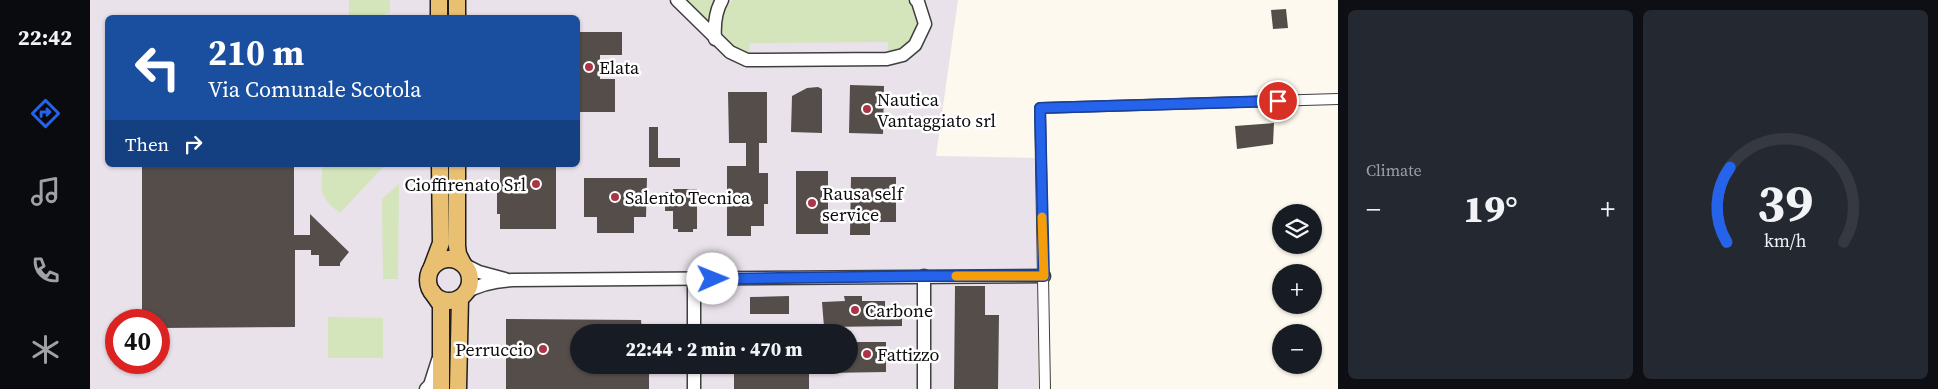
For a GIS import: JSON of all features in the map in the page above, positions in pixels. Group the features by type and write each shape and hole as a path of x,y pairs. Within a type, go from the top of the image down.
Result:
{"main road":[{"path":"439,0 439,15"},
{"path":"457,0 457,15"},
{"path":"440,167 441,243 428,280 432,292 441,305 441,389"},
{"path":"432,292 437,297 448,301 462,296 469,288 470,275 458,254 457,246 457,167"},
{"path":"432,268 443,260 450,259 463,264"},
{"path":"458,389 462,296"}],"street":[{"path":"677,0 730,52 747,60 886,59 903,55 915,45 924,24 916,0"},
{"path":"715,39 716,14 722,0"},
{"path":"1045,389 1040,108 1338,99"},
{"path":"463,264 479,272 512,280"},
{"path":"924,276 924,389"},
{"path":"462,296 480,286 512,280 1044,276"},
{"path":"694,280 694,324"},
{"path":"426,389 430,385 441,347"},
{"path":"694,374 694,389"}],"shaded area":[{"path":"90,0 958,0 936,156 1038,158 1041,294 1038,302 1038,389 90,389"}],"green space":[{"path":"349,0 390,0 390,12 383,15 349,15"},
{"path":"685,0 717,0 712,8 710,25"},
{"path":"733,0 908,0 918,16 918,26 908,45 901,50 888,53 888,42 750,43 749,53 732,45 722,32 722,16"},
{"path":"322,167 383,167 340,213 324,197"},
{"path":"399,184 398,279 383,279 382,199"},
{"path":"328,317 383,318 383,358 328,358"}],"building":[{"path":"1286,9 1288,28 1273,29 1271,10"},
{"name":"Elata","path":"580,32 622,32 622,55 600,55 600,79 615,79 615,112 580,112"},
{"name":"Nautica Vantaggiato srl","path":"850,85 884,86 883,134 849,133"},
{"path":"818,87 822,89 822,133 791,132 792,96 807,88"},
{"path":"728,92 767,92 767,143 759,143 759,173 768,173 768,204 764,204 764,226 751,226 751,236 727,236 727,166 746,166 746,143 729,143"},
{"path":"1274,123 1273,144 1237,149 1235,126"},
{"path":"649,127 658,127 658,158 680,158 680,167 649,167"},
{"path":"142,167 294,167 294,235 310,235 310,214 349,252 340,263 340,266 319,266 319,255 311,255 311,250 295,250 295,327 170,328 170,309 142,309"},
{"path":"500,167 556,167 556,229 500,229 500,214 497,214 497,182 500,182"},
{"name":"Rausa self service","path":"796,171 828,171 828,234 796,234"},
{"path":"851,177 896,177 896,222 870,222 870,235 850,235"},
{"name":"Salento Tecnica","path":"584,178 647,178 646,217 634,217 634,233 597,233 597,217 584,217"},
{"path":"673,189 697,189 697,229 693,229 693,232 678,232 678,229 673,229 673,211 665,211 665,192 673,192"},
{"path":"955,286 985,286 985,315 999,315 998,389 954,389"},
{"path":"789,296 789,314 750,314 750,297"},
{"name":"Carbone","path":"844,296 862,296 862,301 885,301 885,308 888,308 888,313 902,313 902,326 858,327 858,324 824,324 822,302 845,301"},
{"name":"Perruccio","path":"506,319 641,320 641,324 570,324 570,374 649,374 649,389 506,389"},
{"name":"Fattizzo","path":"858,342 886,342 886,372 858,372"},
{"path":"734,374 809,374 809,389 734,389"}],"slow traffic":[{"path":"956,276 1044,276 1042,217"}],"place":[{"name":"Elata","path":"589,67"},
{"name":"Nautica Vantaggiato srl","path":"867,109"},
{"name":"Cioffirenato Srl","path":"536,184"},
{"name":"Salento Tecnica","path":"615,197"},
{"name":"Rausa self service","path":"812,203"},
{"name":"Carbone","path":"855,310"},
{"name":"Perruccio","path":"543,349"},
{"name":"Fattizzo","path":"867,354"}],"route":[{"path":"713,279 1044,276 1040,108 1278,101"}]}
